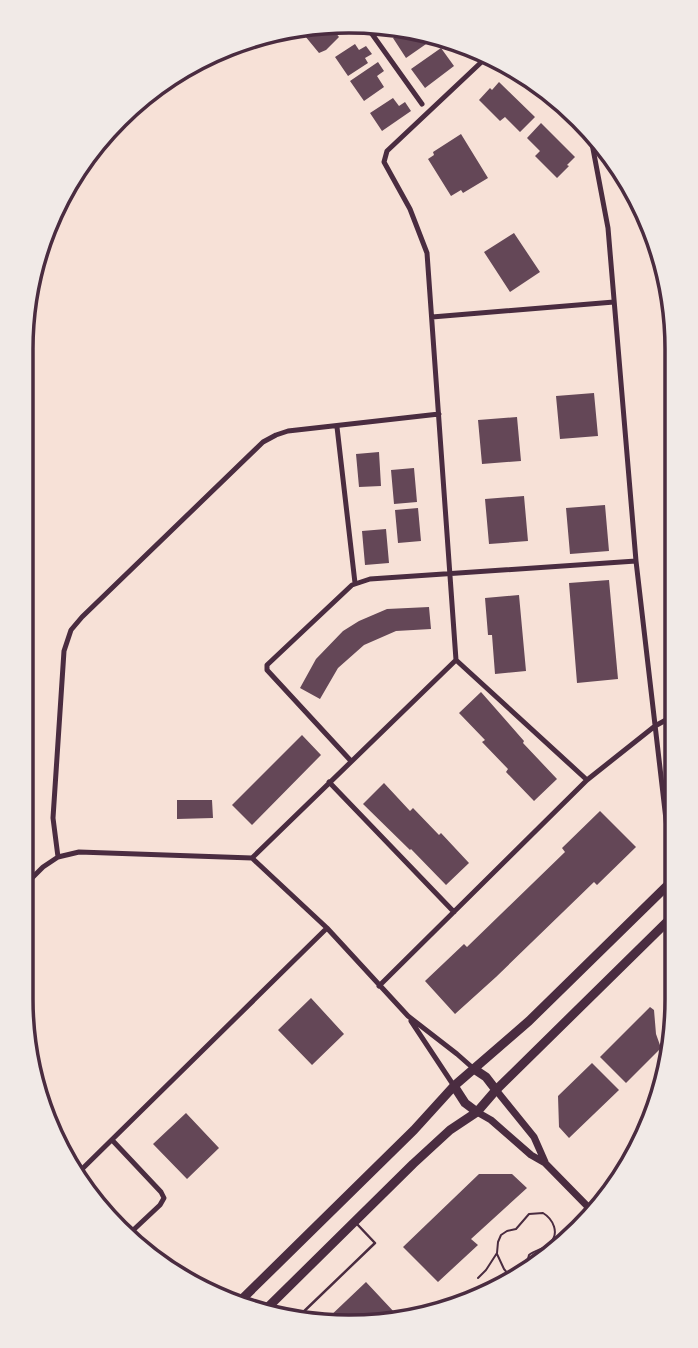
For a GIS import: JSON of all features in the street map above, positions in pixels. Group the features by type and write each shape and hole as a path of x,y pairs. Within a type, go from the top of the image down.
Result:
{"main road":[{"path":"244,1297 414,1130 454,1086 529,1021 665,888"},
{"path":"270,1305 431,1148 463,1120 477,1112 496,1090 665,924"},
{"path":"474,1069 496,1090"},
{"path":"454,1086 464,1103 477,1112"}],"street":[{"path":"372,34 422,104"},
{"path":"481,62 387,151 384,162 410,209 427,253 456,660 587,780"},
{"path":"593,149 608,228 636,561 665,810"},
{"path":"432,317 614,302"},
{"path":"58,857 53,818 64,651 71,630 82,617 263,442 275,435 288,431 439,414"},
{"path":"338,427 355,583"},
{"path":"351,761 267,670 267,665 355,583 370,579 636,561"},
{"path":"252,859 456,660"},
{"path":"379,986 587,780 654,726 665,720"},
{"path":"329,782 454,912"},
{"path":"33,877 58,857 79,852 252,859 327,928 408,1016 474,1069"},
{"path":"83,1169 327,928"},
{"path":"408,1016 454,1086"},
{"path":"496,1090 534,1137 545,1163"},
{"path":"477,1112 545,1163 587,1206"},
{"path":"113,1141 164,1198 134,1230"}],"lane":[{"path":"304,1311 375,1243 355,1222"}],"path":[{"path":"478,1278 497,1253 501,1235 516,1229 532,1213 547,1214 555,1226 552,1240"},
{"path":"528,1259 529,1255 545,1247"},
{"path":"497,1253 507,1272"}],"building":[{"path":"336,34 339,37 319,53 305,36"},
{"path":"393,38 411,39 427,43 406,58"},
{"path":"355,44 359,50 366,46 372,54 365,58 368,63 348,76 335,57"},
{"path":"441,48 454,66 425,88 411,69"},
{"path":"378,62 384,71 377,76 384,87 364,101 350,81"},
{"path":"499,82 535,117 520,132 505,117 500,121 479,100"},
{"path":"393,98 399,106 405,102 411,111 382,131 370,113"},
{"path":"541,123 575,157 557,178 535,156 540,151 527,138"},
{"path":"461,134 488,178 463,193 461,190 451,196 428,159 434,155 433,152"},
{"path":"514,233 540,272 510,292 484,252"},
{"path":"594,393 598,436 560,439 556,396"},
{"path":"517,417 521,461 482,464 478,420"},
{"path":"379,452 381,486 359,487 356,454"},
{"path":"414,468 417,502 394,504 391,470"},
{"path":"524,496 528,541 489,544 485,499"},
{"path":"605,505 609,551 570,554 566,508"},
{"path":"418,508 421,541 398,543 395,510"},
{"path":"386,529 389,563 365,565 362,531"},
{"path":"609,580 618,679 577,683 569,583"},
{"path":"519,595 526,671 495,674 492,635 488,635 485,598"},
{"path":"429,607 431,629 396,631 364,645 338,668 320,699 300,688 316,659 343,631 387,609"},
{"path":"481,692 557,779 534,801 506,772 508,769 482,742 485,740 459,713"},
{"path":"302,735 321,755 252,825 232,805"},
{"path":"384,783 410,811 413,808 439,835 441,833 469,863 446,885 363,804"},
{"path":"177,800 212,800 213,818 177,819"},
{"path":"600,811 636,847 597,885 594,882 455,1014 425,981 464,944 467,947 565,852 562,848"},
{"path":"311,998 344,1034 312,1065 278,1030"},
{"path":"650,1007 654,1010 656,1034 661,1048 626,1083 600,1057"},
{"path":"592,1063 619,1090 569,1138 559,1127 558,1096"},
{"path":"186,1113 219,1148 187,1179 153,1144"},
{"path":"479,1174 512,1174 527,1188 471,1239 478,1245 438,1282 403,1247"},
{"path":"366,1282 394,1311 349,1315 332,1314"}]}
